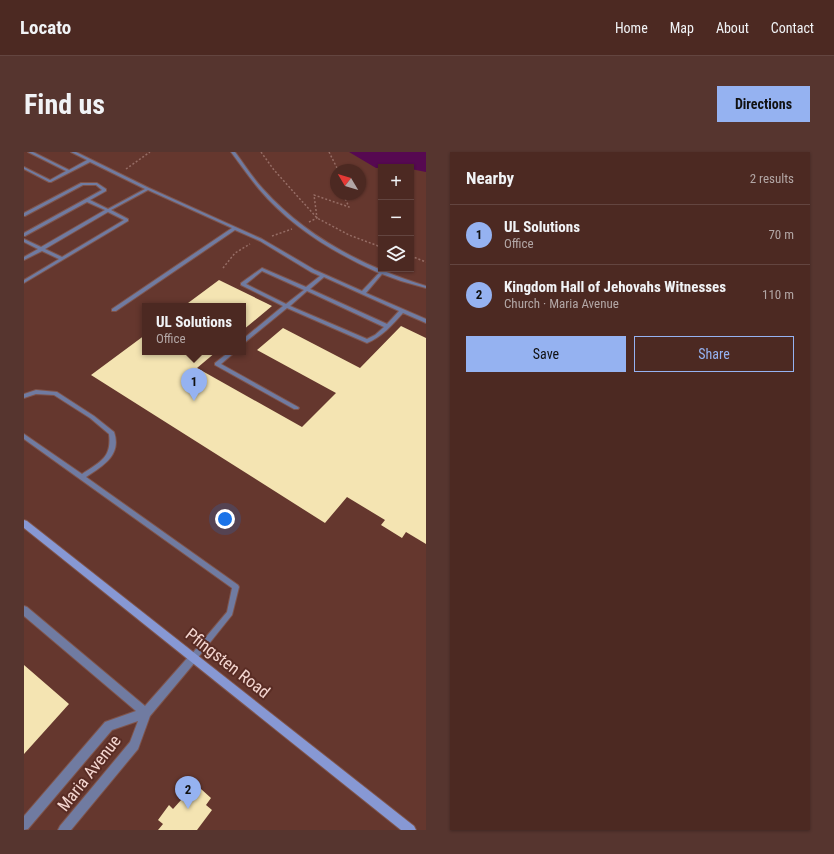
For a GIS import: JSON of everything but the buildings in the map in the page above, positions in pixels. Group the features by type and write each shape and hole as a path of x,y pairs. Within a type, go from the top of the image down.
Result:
{"main road":[{"name":"Pfingsten Road","path":"24,523 410,830"}],"street":[{"path":"24,610 146,713"},
{"name":"Maria Avenue","path":"64,830 134,745 146,713 193,658"},
{"name":"Maria Avenue","path":"24,825 109,726 146,713"}],"lane":[{"path":"30,152 70,170"},
{"path":"73,152 148,189 261,240 322,276 426,321"},
{"path":"233,152 260,188 298,225 350,258 378,270"},
{"path":"24,168 50,181 90,160"},
{"path":"24,215 82,184 97,184 105,190 24,235"},
{"path":"24,259 107,210 148,189"},
{"path":"24,282 127,220 87,200"},
{"path":"114,310 235,228"},
{"path":"24,240 62,259"},
{"path":"387,326 262,269 243,284 286,306 367,341 375,338 387,326 402,310"},
{"path":"363,293 382,272 426,287"},
{"path":"246,339 322,276"},
{"path":"228,355 217,364 296,408"},
{"path":"24,396 36,392 55,393 92,417 112,433 114,445 107,460 82,477"},
{"path":"24,436 236,587 230,613 193,658"}],"path":[{"path":"120,174 150,152"},
{"path":"261,152 274,170 317,218 349,235 378,246"},
{"path":"329,152 335,164"},
{"path":"317,218 314,195 349,207 346,200"},
{"path":"414,257 426,262"}],"shaded area":[{"path":"349,152 426,152 426,172 414,170 414,164 378,164 378,168"}],"place":[{"name":"UL Solutions","path":"194,401"},
{"name":"Kingdom Hall of Jehovahs Witnesses","path":"188,809"}]}
